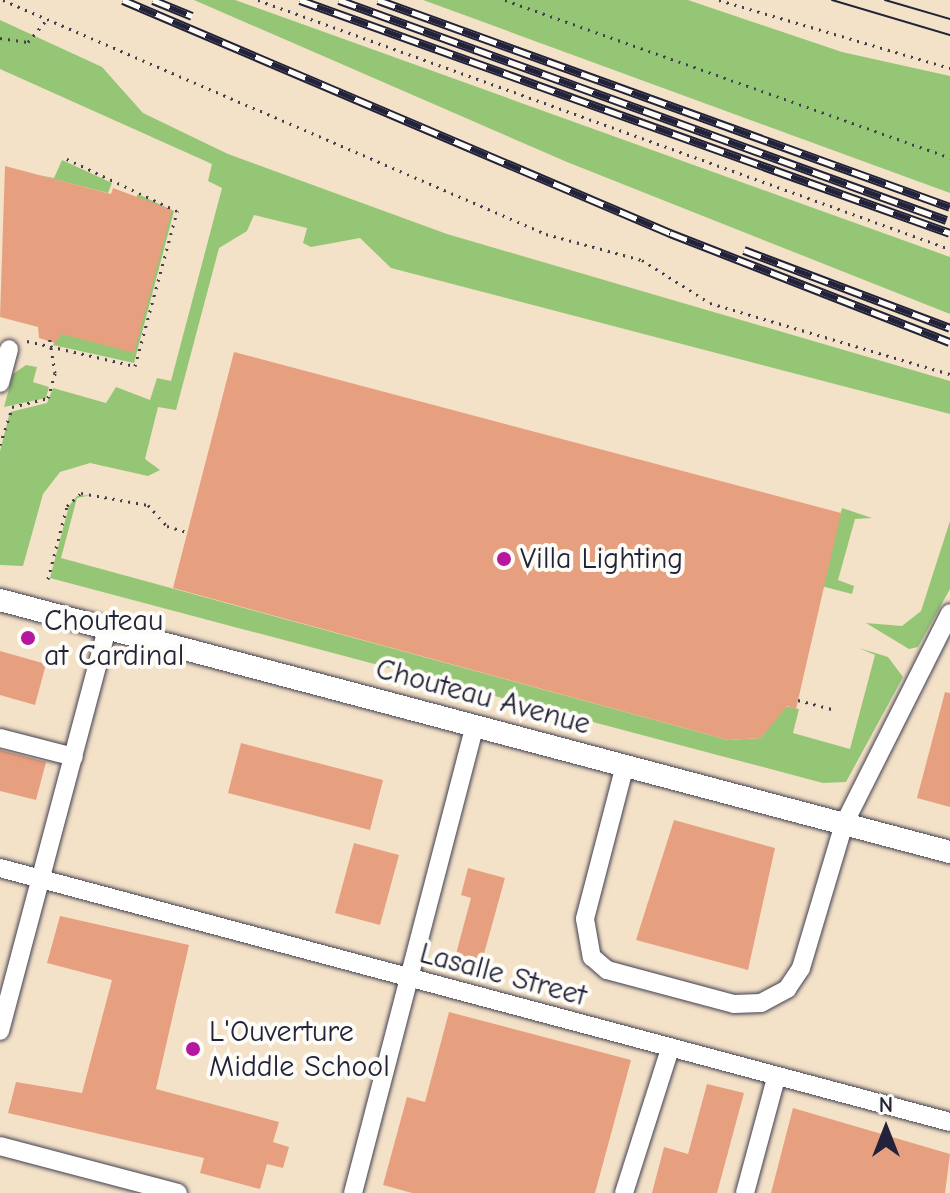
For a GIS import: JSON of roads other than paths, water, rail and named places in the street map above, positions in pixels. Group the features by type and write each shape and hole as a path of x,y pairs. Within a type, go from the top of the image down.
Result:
{"main road":[{"name":"Chouteau Avenue","path":"0,600 950,852"}],"street":[{"path":"0,383 12,343"},
{"path":"625,765 583,937 592,957 621,974 734,1004 761,1003 787,989 801,968 844,824 950,613"},
{"path":"1,1020 42,879 107,628"},
{"path":"353,1193 475,726"},
{"path":"0,738 74,757"},
{"name":"Lasalle Street","path":"0,868 776,1078 950,1122"},
{"path":"624,1193 670,1049"},
{"path":"745,1193 776,1078"},
{"path":"0,1146 178,1193"}],"tram line":[{"path":"832,0 950,35"},
{"path":"885,0 950,19"}],"railway":[{"path":"123,0 670,233 950,342"},
{"path":"153,0 192,16"},
{"path":"300,0 950,233"},
{"path":"339,0 946,220"},
{"path":"378,0 950,207"},
{"path":"744,250 950,328"}],"place":[{"name":"Villa Lighting","path":"504,559"},
{"name":"Chouteau at Cardinal","path":"28,638"},
{"name":"L'Ouverture Middle School","path":"193,1049"}]}
